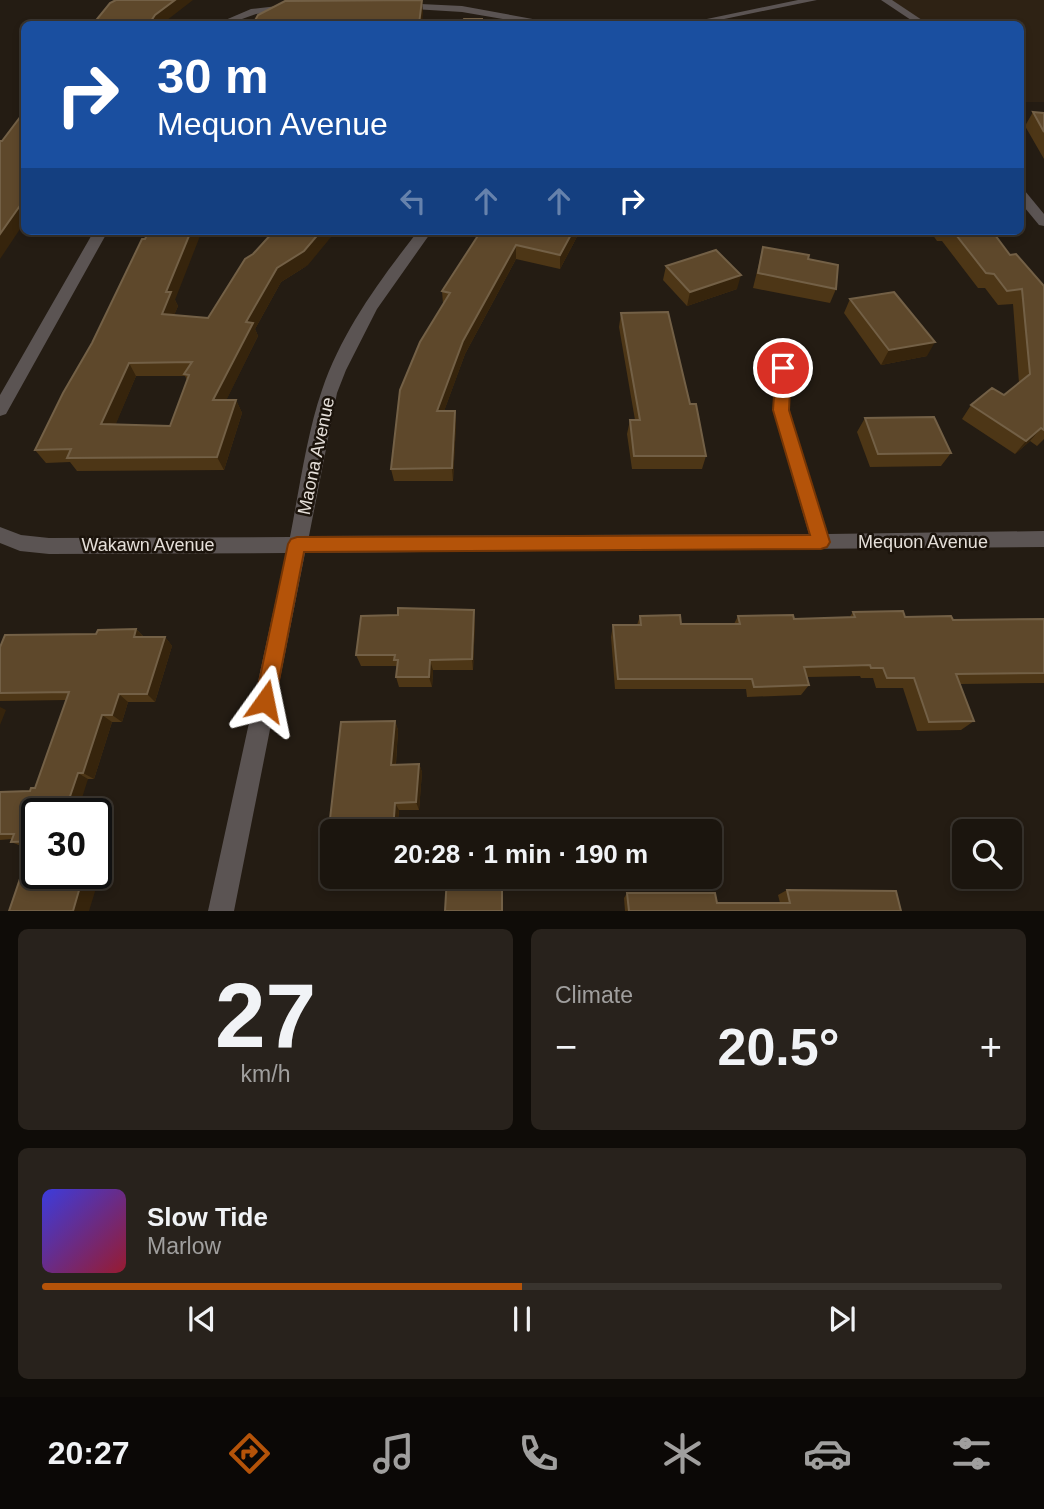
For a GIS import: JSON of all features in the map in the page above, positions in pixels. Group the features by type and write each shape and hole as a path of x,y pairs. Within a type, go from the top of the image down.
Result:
{"street":[{"path":"704,21 812,0"},
{"path":"886,0 918,21"},
{"path":"229,21 258,10 302,6"},
{"path":"392,6 462,9 523,21"},
{"path":"1024,199 1044,222"},
{"path":"0,410 99,235"},
{"name":"Maona Avenue","path":"221,911 326,406 341,360 371,303 422,235"},
{"path":"784,348 781,410 821,542"},
{"name":"Wakawn Avenue","path":"0,535 20,543 49,546 297,544"},
{"name":"Mequon Avenue","path":"297,544 1044,539"}],"shaded area":[{"path":"883,0 1044,0 1044,102 1024,102 1024,21 918,21"}],"building":[{"path":"116,0 175,0 151,21 95,21 110,3"},
{"path":"422,0 419,21 255,21 258,15 285,1"},
{"path":"464,19 482,19 482,21 462,21"},
{"path":"1033,112 1044,113 1044,132"},
{"path":"21,116 21,204 0,234 0,141"},
{"path":"147,235 189,235 166,292 171,292 162,314 208,318 245,259 270,235 318,235 304,251 277,268 246,322 253,323 213,400 236,400 217,457 67,458 71,449 35,450 92,343 142,239","holes":["192,362 184,374 189,375 170,426 101,424 129,363"]},
{"path":"478,235 571,235 560,255 516,245 463,341 437,411 455,411 452,468 391,469 400,390 420,342 450,293 442,291"},
{"path":"956,235 995,235 1010,255 1016,254 1044,286 1044,430 1041,428 1026,441 971,405 992,388 1004,395 1030,374 1022,289 1007,291 994,274 986,273"},
{"path":"763,247 809,255 808,259 838,265 836,289 758,273"},
{"path":"716,250 741,275 690,292 666,266"},
{"path":"894,292 935,342 889,350 850,299"},
{"path":"668,312 690,404 696,404 706,456 634,456 630,420 640,420 621,313"},
{"path":"934,417 951,453 878,454 865,418"},
{"path":"398,608 474,610 472,659 430,660 429,677 396,677 398,660 394,660 395,655 356,655 361,616 398,615"},
{"path":"903,611 905,617 951,616 953,620 1044,619 1044,673 956,674 974,721 929,722 914,678 887,678 883,668 871,668 870,665 804,667 809,685 754,687 752,679 618,679 613,625 641,625 640,616 680,615 681,624 740,624 738,616 793,615 794,619 855,617 853,612"},
{"path":"136,629 134,637 165,637 147,694 119,694 112,715 102,715 83,773 78,773 69,798 21,798 21,842 11,842 14,834 0,834 0,792 30,791 35,788 69,692 0,693 0,647 5,635 96,634 98,630"},
{"path":"395,721 391,765 419,764 416,802 395,803 394,819 330,819 341,722"},
{"path":"21,876 21,889 79,889 73,911 9,911"},
{"path":"446,889 502,889 502,911 445,911"},
{"path":"787,890 896,891 901,911 629,911 627,893 715,893 717,903 790,903"}],"route":[{"path":"265,701 297,544 821,542 781,410 783,368"}]}
